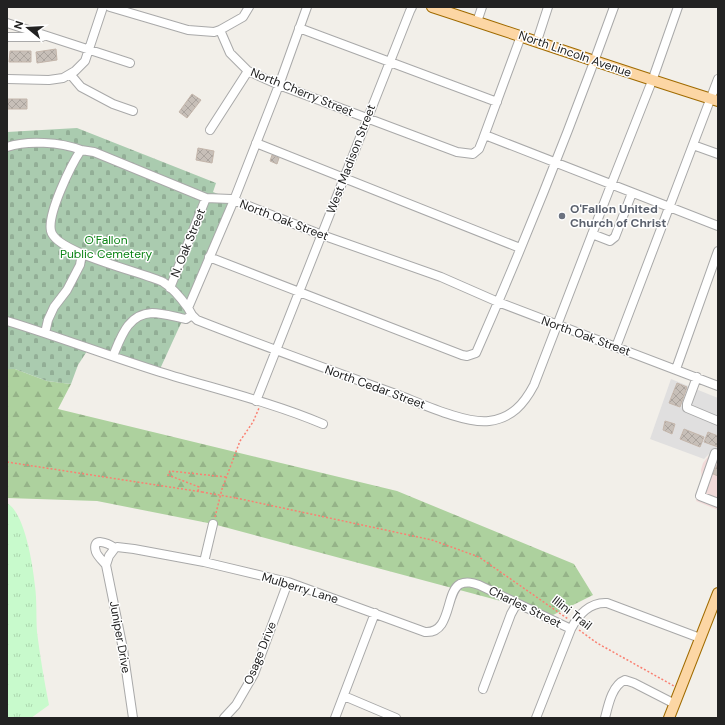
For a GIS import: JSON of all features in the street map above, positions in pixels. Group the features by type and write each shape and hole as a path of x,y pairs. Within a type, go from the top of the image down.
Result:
{"main road":[{"name":"North Lincoln Avenue","path":"432,7 537,41 594,62 715,100"},
{"path":"669,718 718,593"}],"street":[{"path":"7,79 49,80 63,78 70,74 85,61 103,7"},
{"path":"110,7 188,30 214,32 243,17 249,7"},
{"path":"113,356 123,332 133,319 142,314 153,313 186,319 209,257 279,85 308,7"},
{"name":"West Madison Street","path":"259,402 298,292 412,7"},
{"path":"477,22 482,7"},
{"path":"537,41 548,7"},
{"name":"North Cedar Street","path":"190,311 197,320 276,351 445,412 474,420 488,421 503,418 518,409 534,385 540,370 652,81 678,7"},
{"path":"209,257 467,356 476,353 555,162 594,62 611,8"},
{"path":"7,23 130,63"},
{"path":"299,28 497,102"},
{"name":"North Cherry Street","path":"220,30 230,53 248,71 279,85 367,119 465,154 473,154 479,149 484,135"},
{"path":"521,36 484,135 718,226"},
{"path":"7,37 50,37"},
{"path":"210,130 248,71"},
{"path":"70,74 82,87 112,104 133,111"},
{"path":"616,347 693,145 715,100 718,79"},
{"name":"North Oak Street","path":"7,147 43,143 57,144 94,152 206,198 232,200 322,235 442,277 498,302 718,386"},
{"path":"256,143 520,248"},
{"path":"693,145 718,154"},
{"path":"81,150 73,163 50,221 51,233 57,241 82,254 163,282 180,296 190,311"},
{"path":"592,234 610,241 615,237 632,193"},
{"name":"N. Oak Street","path":"170,288 206,198"},
{"path":"676,369 718,251"},
{"path":"45,333 48,320 54,307 67,290 80,265 82,254"},
{"path":"7,321 160,372 298,414 323,424"},
{"path":"696,377 687,408 718,421"},
{"path":"718,454 715,453 700,496 718,503"},
{"path":"204,562 213,524"},
{"name":"Mulberry Lane","path":"106,565 96,554 96,544 101,542 105,542 115,548 134,549 204,562 288,582 431,633 437,630 441,625 455,590"},
{"name":"Juniper Drive","path":"115,548 109,556 106,565 123,649 133,718"},
{"name":"Osage Drive","path":"224,718 236,705 254,674 288,582"},
{"name":"Charles Street","path":"455,590 459,584 466,582 479,585 572,627 591,606 600,603 607,603 700,638"},
{"path":"483,689 511,614 517,603"},
{"path":"335,718 375,613"},
{"path":"536,718 572,627"},
{"path":"605,718 610,698 621,681 625,680 675,704"},
{"path":"344,696 396,718"}],"path":[{"path":"213,524 226,477 240,441 253,422 259,402"},
{"path":"7,462 198,491 199,487 168,476 170,471 226,477"},
{"name":"Illini Trail","path":"198,491 432,540 479,557 569,619 572,627 576,628 597,643 680,690"}],"shaded area":[{"path":"671,379 718,398 718,450 713,450 704,459 650,439"},
{"path":"717,448 718,510 696,501 702,481 701,470 703,463"}],"green space":[{"name":"O'Fallon Public Cemetery","path":"77,128 216,183 213,192 231,199 188,308 160,369 91,345 78,365 71,384 47,381 15,369 7,369 7,132"},
{"path":"7,369 15,369 47,381 71,384 58,409 397,491 574,564 593,595 553,615 213,524 97,501 7,498"},
{"path":"7,503 19,517 30,554 36,592 37,632 49,705 31,718 7,718"}],"building":[{"path":"56,49 57,60 37,63 36,52"},
{"path":"10,51 31,51 31,62 9,62"},
{"path":"192,94 201,100 187,118 179,112"},
{"path":"7,99 27,99 27,109 7,109"},
{"path":"198,148 214,151 212,163 196,160"},
{"path":"272,155 279,158 277,164 270,161"},
{"path":"677,383 687,387 680,407 669,403"},
{"path":"665,421 675,424 672,434 663,430"},
{"path":"684,429 704,437 700,447 680,439"},
{"path":"708,432 718,436 718,447 704,442"},
{"path":"718,463 718,476 713,474"}],"place":[{"name":"O'Fallon United Church of Christ","path":"562,216"}]}
